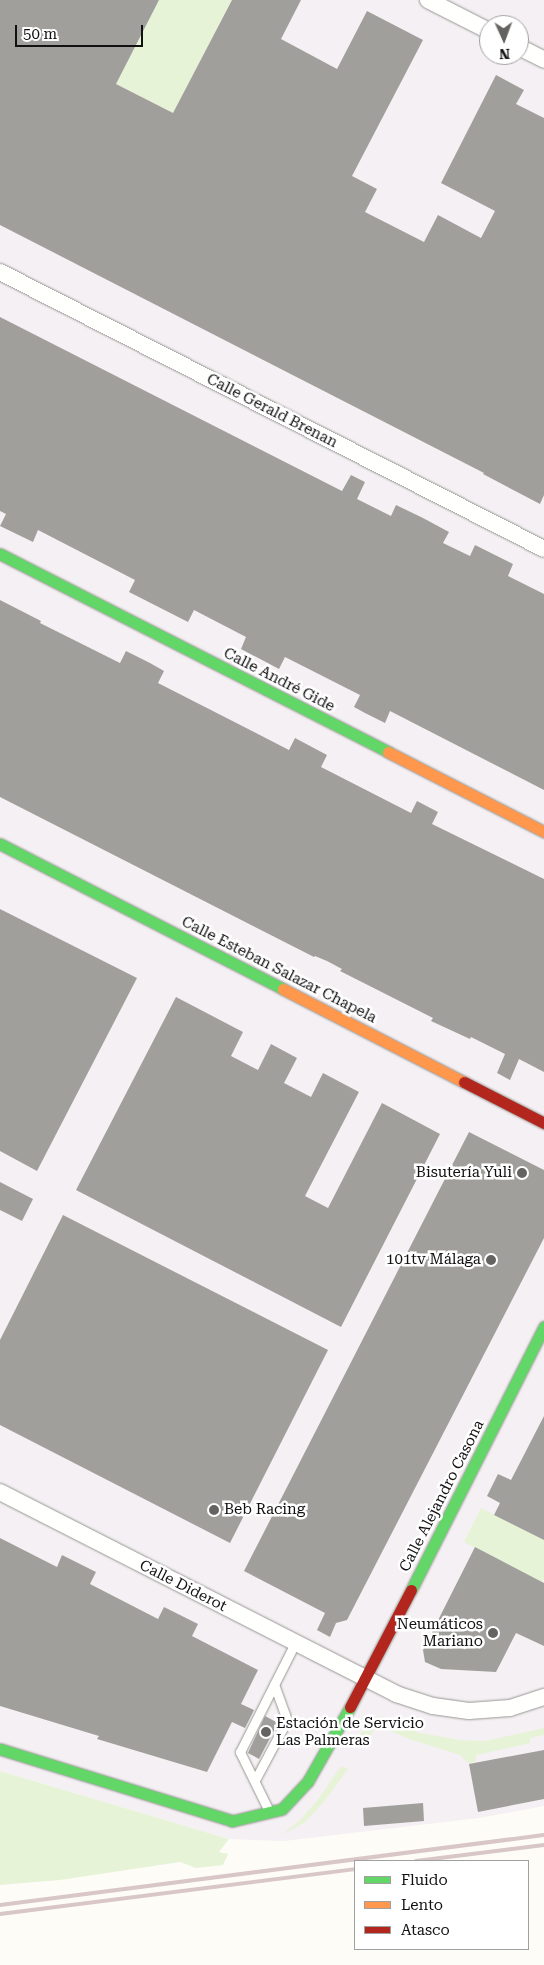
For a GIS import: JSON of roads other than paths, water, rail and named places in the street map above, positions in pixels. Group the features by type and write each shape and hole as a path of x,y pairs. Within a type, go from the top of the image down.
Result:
{"street":[{"path":"428,0 479,27"},
{"path":"529,52 544,60"},
{"name":"Calle Gerald Brenan","path":"0,272 544,549"},
{"name":"Calle André Gide","path":"0,554 544,832"},
{"name":"Calle Esteban Salazar Chapela","path":"0,844 544,1123"},
{"name":"Calle Alejandro Casona","path":"270,1814 282,1809 308,1781 366,1680 544,1327"},
{"name":"Calle Diderot","path":"0,1492 396,1694 433,1706 468,1711 510,1708 544,1698"},
{"path":"0,1749 232,1821 270,1814"}],"lane":[{"path":"270,1814 240,1752 295,1643"},
{"path":"255,1780 287,1720 274,1684"}],"railway":[{"path":"0,1905 544,1835"},
{"path":"424,1860 544,1845"},
{"path":"0,1914 354,1869"}],"place":[{"name":"Bisutería Yuli","path":"522,1173"},
{"name":"101tv Málaga","path":"491,1260"},
{"name":"Beb Racing","path":"214,1510"},
{"name":"Neumáticos Mariano","path":"493,1633"},
{"name":"Estación de Servicio Las Palmeras","path":"266,1732"}]}
